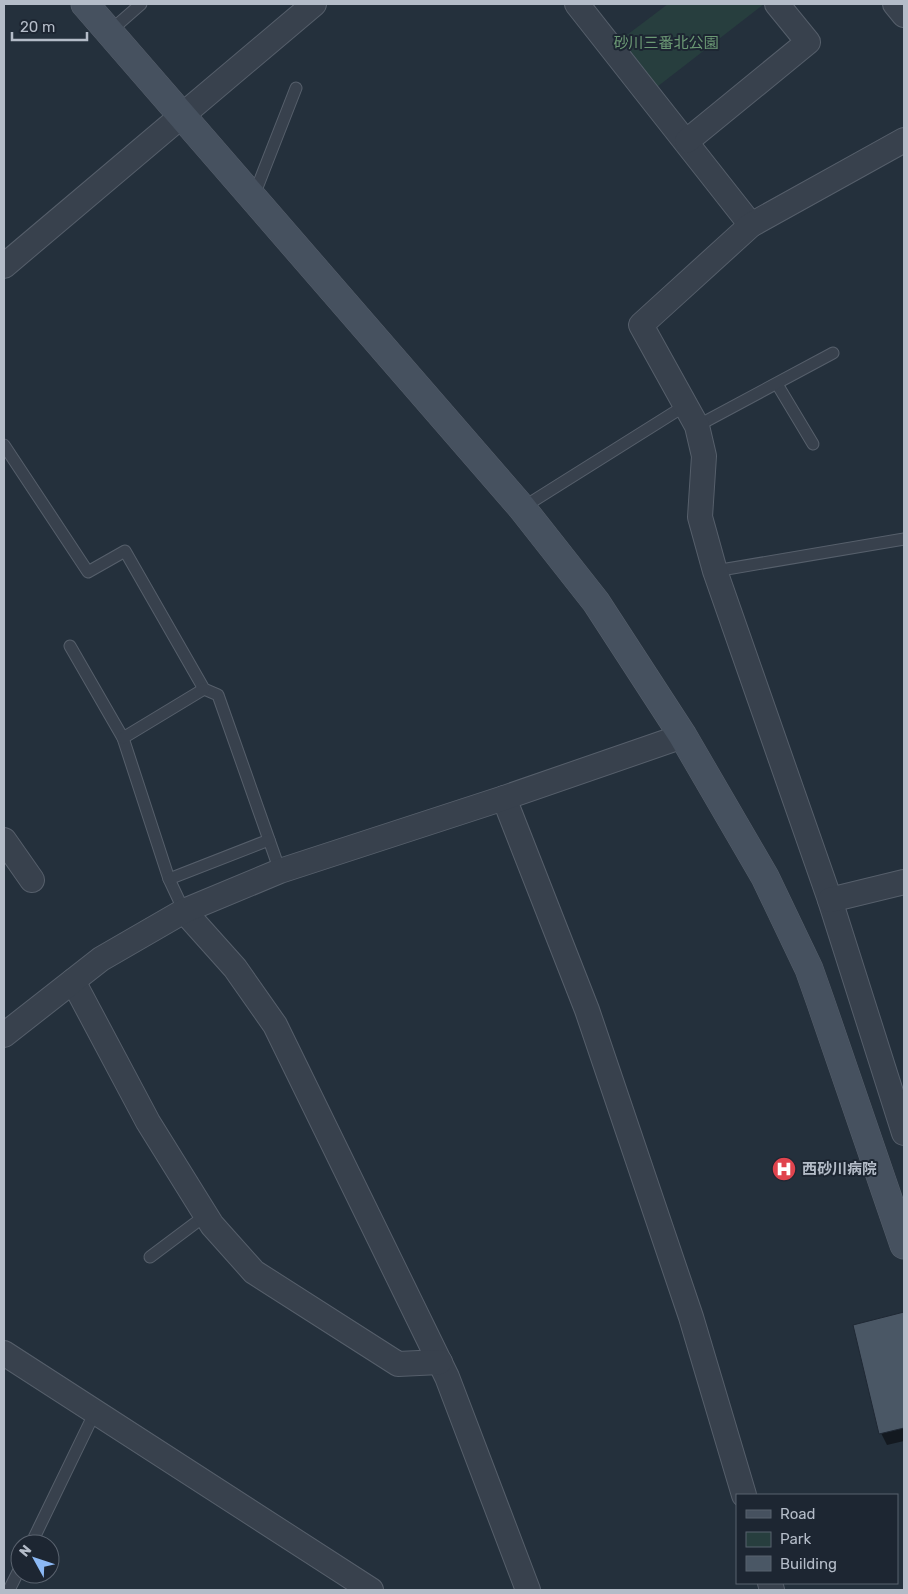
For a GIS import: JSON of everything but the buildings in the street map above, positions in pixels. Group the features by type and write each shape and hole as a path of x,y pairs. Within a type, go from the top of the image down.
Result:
{"street":[{"path":"85,4 180,116 522,508 596,602 683,736 765,877 809,969 904,1245"},
{"path":"4,266 314,4"},
{"path":"577,4 752,225"},
{"path":"687,141 808,42 777,4"},
{"path":"895,4 904,15"},
{"path":"904,140 752,225 641,325 697,426 704,456 700,517 715,571 830,900 904,1133"},
{"path":"4,1035 102,959 184,911 280,870 504,798 683,736"},
{"path":"504,798 590,1019 692,1317 744,1494"},
{"path":"4,840 32,880"},
{"path":"830,900 904,882"},
{"path":"184,911 235,968 275,1025 440,1362 528,1590"},
{"path":"73,981 148,1122 206,1215 254,1272 398,1364 440,1362"},
{"path":"5,1359 95,1412 371,1590"}],"lane":[{"path":"108,32 141,4"},
{"path":"253,200 296,88"},
{"path":"697,426 833,353"},
{"path":"777,384 813,444"},
{"path":"522,508 686,405"},
{"path":"4,445 88,572 125,551 204,689 218,695 280,870"},
{"path":"715,571 904,539"},
{"path":"70,646 123,738 169,880 184,911"},
{"path":"123,738 204,689"},
{"path":"169,880 269,840"},
{"path":"150,1257 206,1215"},
{"path":"36,1534 95,1412"}],"green space":[{"name":"砂川三番北公園","path":"668,4 764,4 653,90 615,44"}],"place":[{"name":"西砂川病院","path":"784,1169"}]}
